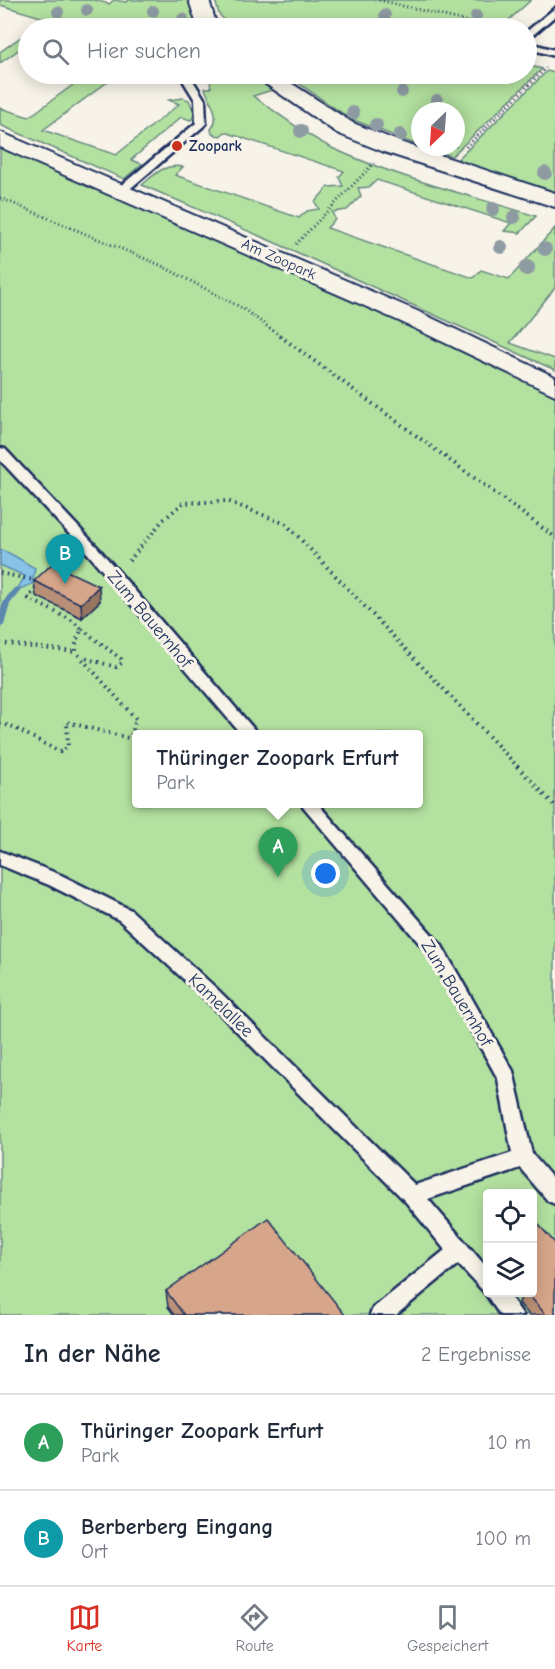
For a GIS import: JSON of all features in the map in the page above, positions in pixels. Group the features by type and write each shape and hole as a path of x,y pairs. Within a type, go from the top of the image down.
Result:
{"street":[{"path":"199,0 205,18"},
{"path":"279,84 345,128 392,147 555,200"},
{"name":"Am Zoopark","path":"0,139 408,316 555,387"}],"lane":[{"path":"537,28 555,11"},
{"path":"537,48 555,53"},
{"path":"121,191 201,124 200,100 190,84"},
{"name":"Zum Bauernhof","path":"0,452 115,577 246,730"},
{"name":"Zum Bauernhof","path":"312,808 436,951 507,1077 523,1158"},
{"name":"Kamelallee","path":"0,858 56,880 125,915 210,994 412,1195 483,1279"},
{"path":"412,1195 523,1158 555,1194"},
{"path":"380,1315 459,1251"},
{"path":"497,1297 513,1315"}],"path":[{"path":"380,0 453,18"},
{"path":"537,76 546,67"},
{"path":"447,165 529,84"},
{"path":"280,259 374,163"},
{"path":"0,198 59,220 160,265 242,308 555,537"},
{"path":"115,577 163,520 183,503 227,501 286,524 555,806"},
{"path":"0,573 42,582 28,598 71,620 115,653 122,663 116,667 83,658"},
{"path":"51,610 55,606"},
{"path":"76,652 76,640 82,629"},
{"path":"0,643 76,652 136,719 133,730"},
{"path":"0,724 11,726 60,752 68,747 66,722 128,738 132,734"}],"green space":[{"path":"0,0 95,0 109,4 114,0 126,2 129,0 188,0 195,18 44,18 0,5"},
{"path":"215,0 531,0 511,18 222,18"},
{"path":"18,39 18,50 0,63 0,52"},
{"path":"547,71 555,73 555,193 455,162 461,156 465,156 465,152 534,84 537,84 537,81"},
{"path":"74,84 105,84 43,130 116,155 179,104 169,100 183,98 189,100 195,114 191,120 181,117 131,160 142,164 124,179 0,125 0,108 29,117"},
{"path":"210,84 264,84 272,90 253,96 302,131 334,149 408,177 536,216 520,233 504,231 511,223 377,180 369,187 358,188 361,196 347,210 332,212 335,219 327,228 473,278 481,270 509,279 555,228 555,288 510,343 555,359 555,370 294,251 142,185 166,168 183,167 175,175 299,218 307,211 319,209 315,202 328,187 343,186 339,177 344,171 225,132 220,136 212,134 215,114 205,88 211,88"},
{"path":"300,84 526,84 465,143 465,102 411,102 411,142 351,119"},
{"path":"0,146 355,300 555,394 555,1315 0,1315"}],"water":[{"path":"0,550 10,553 35,568 32,584 17,590 25,576 0,565"}],"building":[{"path":"52,564 99,586 81,604 34,581"},
{"path":"268,1218 345,1315 184,1315 166,1291"},
{"path":"539,1225 555,1243 555,1315 546,1315 530,1297 537,1297 537,1226"}],"waterway":[{"path":"0,625 6,603 17,590"}],"place":[{"name":"Zoopark","path":"177,146"},
{"name":"Berberberg Eingang","path":"65,584"},
{"name":"Thüringer Zoopark Erfurt","path":"278,877"}]}
